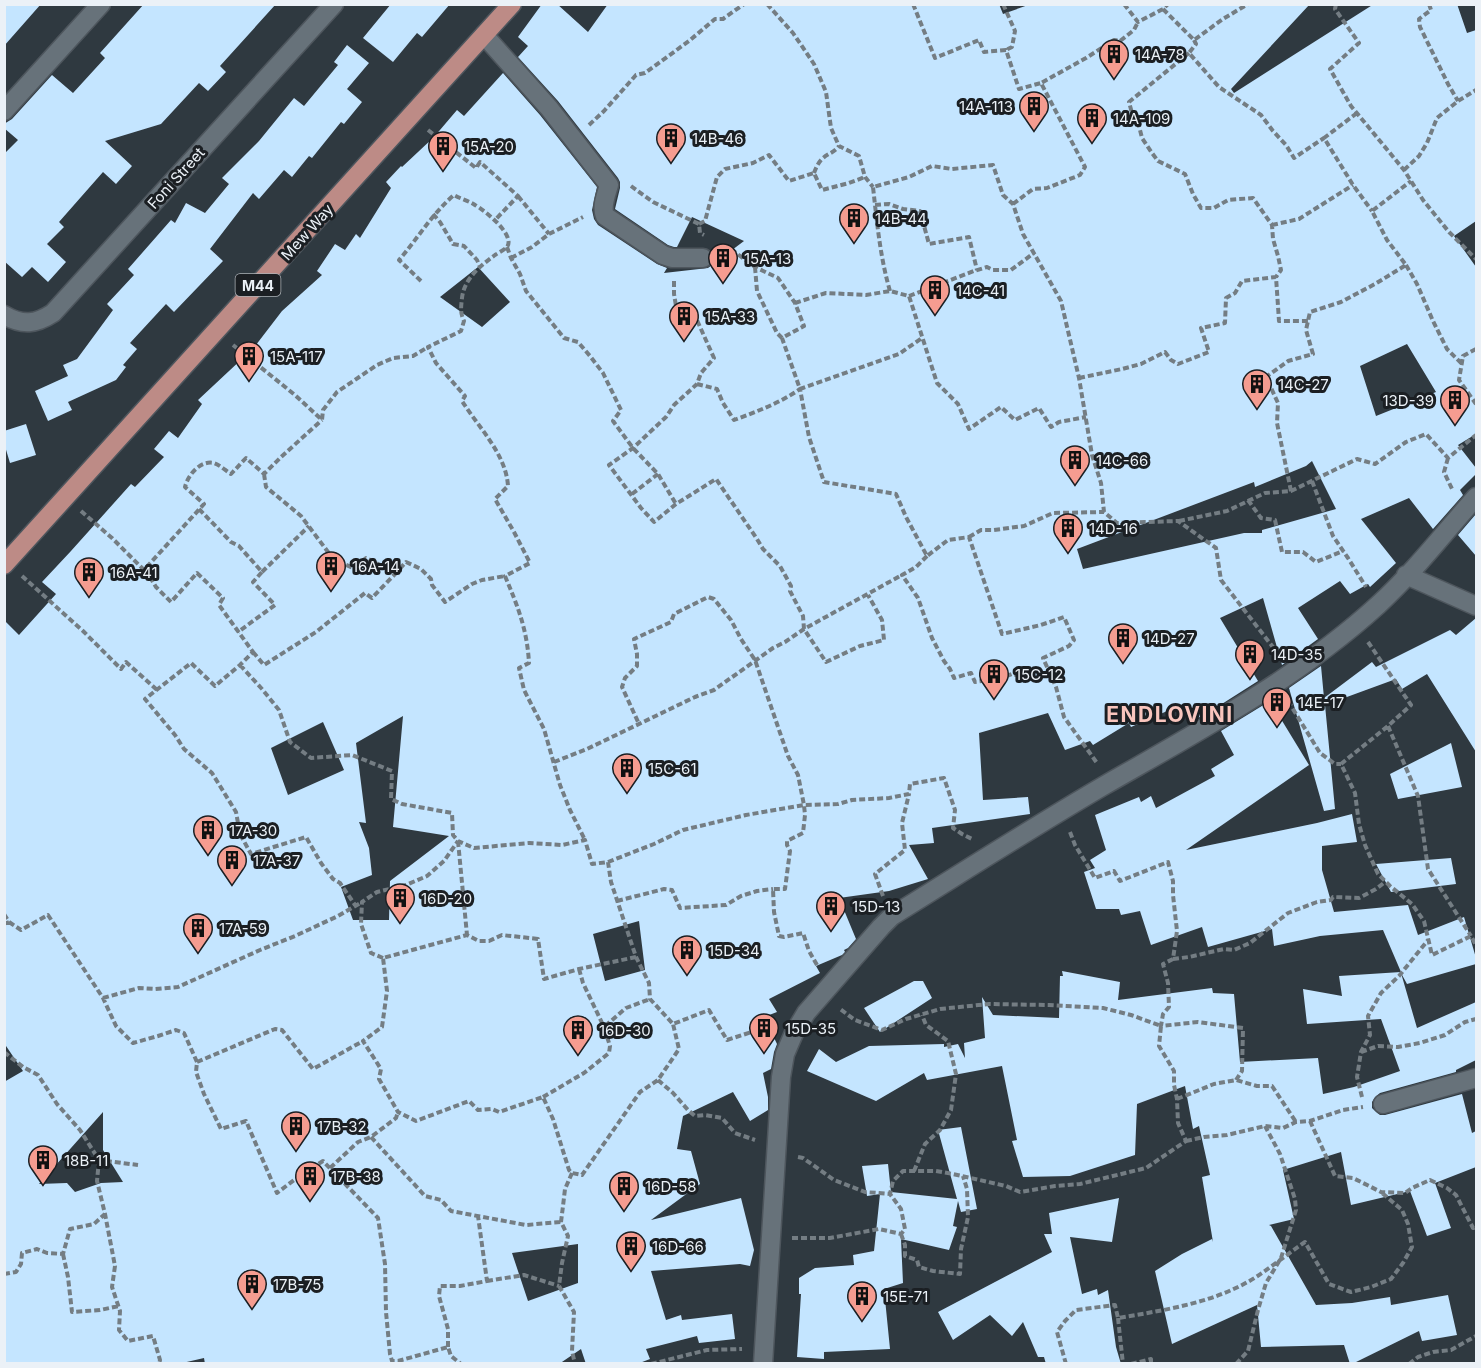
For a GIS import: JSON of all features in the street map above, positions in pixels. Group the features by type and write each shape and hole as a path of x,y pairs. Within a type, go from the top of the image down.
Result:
{"main road":[{"name":"Mew Way","path":"5,563 512,4"}],"street":[{"path":"4,111 101,4"},
{"name":"Foni Street","path":"4,315 20,323 44,319 53,312 334,4"},
{"path":"484,35 549,108 609,185 603,213 605,216 663,255 672,258 703,258"},
{"path":"763,1356 781,1077 785,1054 806,1013 892,916 1063,810 1237,709 1292,672 1379,604 1472,502"},
{"path":"1406,575 1476,606"},
{"path":"1383,1104 1476,1078"}],"path":[{"path":"573,139 604,111 636,75 645,73 715,19 723,19 744,4"},
{"path":"767,4 793,33 814,64 826,92 831,128 839,146 859,156 865,177 873,187 877,232 890,291"},
{"path":"913,4 935,58 979,40 984,52 1006,50 1012,47 1015,32 1004,4"},
{"path":"1124,4 1138,22"},
{"path":"1006,50 1019,89 1041,83 1114,40 1120,41 1134,30 1138,22 1164,9 1168,4"},
{"path":"1194,40 1248,4"},
{"path":"1336,4 1335,9 1359,43 1330,69 1351,106 1404,170 1423,200 1449,232 1476,259"},
{"path":"1429,4 1431,10 1419,19 1420,27 1458,101"},
{"path":"1164,9 1196,44 1129,102 1142,138 1158,161 1185,174 1201,207 1214,208 1228,200 1253,198 1272,225 1281,270 1276,277 1279,321 1308,321"},
{"path":"1189,52 1219,87 1261,115 1294,158 1357,113"},
{"path":"1013,204 1033,189 1047,188 1080,175 1085,167 1041,83"},
{"path":"1404,170 1419,156 1437,118 1476,90"},
{"path":"411,116 476,168 480,162 518,196 549,234"},
{"path":"1324,138 1372,211 1387,240 1406,265 1447,349 1462,364"},
{"path":"699,224 705,221 717,177 725,169 753,163 769,155 789,181 814,173 820,161 835,152 839,146"},
{"path":"873,187 909,177 932,166 952,170 993,165 1003,195 1013,204 1023,234 1061,301 1079,378 1092,455 1101,483 1104,512"},
{"path":"814,173 822,189 865,177"},
{"path":"609,185 624,181 653,202 699,224"},
{"path":"1372,211 1411,181"},
{"path":"1272,225 1299,219 1353,185"},
{"path":"264,474 322,420 323,410 337,392 377,365 393,358 413,356 461,331 464,321 461,314 463,290 476,270 507,247 509,241 507,235 495,220 474,203 454,195 434,214 399,260 421,280"},
{"path":"495,220 518,196"},
{"path":"875,206 889,204 920,211 929,244 969,237 977,270"},
{"path":"511,258 581,217 603,213"},
{"path":"434,214 453,244 464,246 477,260 480,267"},
{"path":"699,224 700,233 709,238"},
{"path":"718,242 755,267 778,278 795,303 804,326 782,338"},
{"path":"507,247 526,291 564,338 578,342 603,373 621,410 613,420 633,448 658,474 676,504"},
{"path":"703,258 728,247"},
{"path":"795,303 826,293 866,295 890,291 909,296 987,267 993,270 1011,270 1034,253"},
{"path":"1291,491 1277,423 1278,403 1266,377 1288,361 1313,354 1306,330 1310,312 1341,302 1406,265"},
{"path":"755,267 757,291 777,333 782,338 800,389 809,437 824,482 896,494 927,556"},
{"path":"1079,378 1141,364 1165,352 1171,360 1178,364 1209,352 1201,328 1225,323 1226,298 1235,293 1242,280 1276,277"},
{"path":"674,278 677,312 696,318 714,358 701,373 698,384 674,405 666,417 633,448 609,465 613,472 654,522 676,504 716,479 763,549 780,566 791,585 790,591 803,616 804,629 826,662 860,646 884,640 882,620 868,595"},
{"path":"909,296 937,383 958,404 969,429 1001,407 1015,420 1039,408 1051,427 1059,422 1086,417"},
{"path":"216,331 295,394 322,420"},
{"path":"698,384 717,389 734,420 763,409 800,389 899,354 922,338"},
{"path":"66,498 112,538 144,570 171,602 197,573 223,598 219,605 264,665 316,632 365,593 372,598 406,562 421,569 431,579 432,585 445,602 472,584 505,576 530,563 495,499 508,486 507,477 497,452 462,401 465,396 436,363 428,347"},
{"path":"1476,349 1463,356 1459,380 1476,404"},
{"path":"554,762 714,690 755,660 804,629 916,567 948,540 969,537 981,530 1024,526 1053,513 1104,512 1117,523 1178,521 1227,511 1265,493 1291,491 1357,459 1375,464 1406,441 1426,434 1448,458"},
{"path":"1472,502 1456,498 1444,472 1448,458 1476,435"},
{"path":"144,570 204,504 185,487 191,473 204,464 215,463 231,474 246,458 264,474 266,487 301,516 328,552 342,563 353,568 366,558 396,573"},
{"path":"632,494 658,474"},
{"path":"1312,481 1333,536 1379,604"},
{"path":"1248,501 1261,518 1275,520 1282,552 1303,552 1316,562 1343,551"},
{"path":"199,509 231,542 239,546 262,572"},
{"path":"1178,521 1216,548 1221,580 1292,672"},
{"path":"238,632 275,605 253,582 309,526"},
{"path":"969,537 1002,634 1041,625 1064,616 1074,640 1070,646 1043,658 1056,687 1064,717 1110,782"},
{"path":"5,563 83,631 121,669 126,662 157,690"},
{"path":"902,575 918,598 932,638 954,678 970,673 975,682 1012,674 1035,679 1050,673"},
{"path":"505,576 528,642 529,663 519,668 524,690 544,729 560,785 585,840 592,864 608,862 683,830 746,815 804,805 838,804 852,800 889,798 909,794"},
{"path":"617,901 664,889 672,890 680,908 726,905 741,896 757,891 785,889 790,851 788,841 803,833 805,815 798,775 788,756 755,660 731,620 714,599 708,597 674,614 671,622 634,639 637,654 636,666 625,678 621,687 639,724"},
{"path":"1276,682 1320,753 1335,764 1341,764 1411,705 1354,624"},
{"path":"253,652 215,686 191,663 145,699 184,749 212,773 236,812 240,834 250,854 306,837 321,863 355,905"},
{"path":"240,665 279,711 290,742 311,758 352,755 392,771 391,799 402,804 452,813 453,835 458,841 474,848 529,843 562,845 585,840"},
{"path":"1388,726 1418,796 1428,869 1476,945"},
{"path":"1341,764 1355,793 1359,824 1365,845 1378,874 1412,904 1424,921 1432,955 1471,936"},
{"path":"892,916 875,874 905,850 902,823 910,784 944,778 955,810 954,828 977,841 985,858"},
{"path":"1063,810 1075,845 1095,879 1114,871 1120,881 1168,862 1173,880 1176,931 1173,959"},
{"path":"103,998 139,988 178,987 294,936 338,916 377,892 406,885 427,876 444,861 458,841"},
{"path":"458,841 467,935"},
{"path":"543,1097 553,1119 569,1170 582,1175 640,1092 658,1080 679,1048 673,1024 650,999 649,983 636,957 617,901 608,862"},
{"path":"1186,1141 1178,1123 1174,1071 1159,1046 1163,1014 1169,1007 1168,983 1162,964 1173,959 1224,949 1234,950 1250,943 1288,913 1317,902 1331,900 1333,897 1359,898 1385,882"},
{"path":"773,889 774,912 779,936 803,933 809,951 821,971 833,982"},
{"path":"362,902 361,924 371,953 383,957 467,935 479,941 489,941 502,935 538,939 544,979 636,957"},
{"path":"4,914 7,923 21,930 48,915 103,998 116,1026 133,1043 176,1030 184,1034 197,1062 196,1072 201,1087 221,1129 246,1121 277,1193 323,1161 378,1218 385,1264 389,1362 448,1347"},
{"path":"890,1194 893,1181 903,1171 936,1171 1006,1186 1020,1192 1080,1184 1146,1168 1186,1141 1227,1136 1265,1126 1284,1128 1296,1122 1310,1121 1364,1106 1357,1077 1361,1052 1370,1035 1368,1016 1381,993 1399,976 1429,940"},
{"path":"197,1062 275,1029 282,1030 313,1070 363,1041 382,1027 387,991 383,957"},
{"path":"363,1041 381,1069 379,1079 398,1112 416,1121 469,1101 478,1110 492,1109 499,1112 543,1097 584,1073 609,1053 610,1046 604,1027 583,983 579,969"},
{"path":"604,1027 626,1008 650,999"},
{"path":"818,999 842,1010 855,1020 882,1030 906,1019 940,1009 990,1004 1103,1008 1161,1026 1198,1022 1243,1028 1242,1071 1236,1080"},
{"path":"673,1024 709,1010 726,1040 767,1027 794,1033"},
{"path":"914,1171 924,1144 940,1130 951,1110 956,1074 948,1041 926,1025 922,1015"},
{"path":"1361,1052 1378,1046 1398,1047 1420,1043 1445,1035 1465,1022 1476,1019"},
{"path":"4,1052 38,1075 57,1104 80,1130 99,1160 97,1181 115,1266 111,1287 120,1311 119,1330 128,1341 153,1336 160,1360 159,1364"},
{"path":"658,1080 674,1093 695,1116 722,1118 735,1133 803,1158 834,1180 865,1191 890,1194 901,1209 905,1229 901,1234"},
{"path":"1177,1099 1214,1084 1236,1080 1257,1086 1272,1086 1296,1122"},
{"path":"330,1168 358,1142 371,1137 396,1118 398,1112"},
{"path":"1118,1318 1164,1311 1223,1294 1256,1277 1305,1242 1329,1284 1351,1292 1391,1279 1412,1247 1408,1224 1402,1210 1381,1192 1353,1178 1335,1176 1310,1121"},
{"path":"1236,1364 1248,1351 1266,1283 1281,1258 1296,1210 1295,1199 1280,1154 1265,1126"},
{"path":"371,1137 425,1196 441,1200 451,1211 525,1225 561,1222"},
{"path":"99,1160 138,1165"},
{"path":"572,1173 565,1189 561,1222 568,1236 559,1286 574,1312 572,1351 575,1364"},
{"path":"901,1234 905,1245 905,1256 917,1260 919,1268 960,1274 961,1249 968,1217 967,1189 963,1176"},
{"path":"1381,1192 1405,1193 1430,1179 1456,1196 1473,1228 1476,1227"},
{"path":"105,1214 94,1224 70,1229 63,1254 72,1312 119,1306"},
{"path":"478,1216 487,1281"},
{"path":"771,1240 830,1238 879,1229 901,1234"},
{"path":"4,1274 16,1272 21,1264 22,1253 37,1249 46,1253 63,1254"},
{"path":"461,1364 451,1356 448,1347 448,1329 439,1296 440,1286 460,1286 524,1275 559,1286"},
{"path":"1066,1364 1057,1332 1065,1321 1076,1310 1115,1305 1123,1364"},
{"path":"1409,1364 1418,1357 1451,1350 1476,1336"},
{"path":"651,1364 707,1350 763,1356"},
{"path":"1131,1364 1151,1359 1151,1364"}],"building":[{"path":"4,4 41,4 4,46"},
{"path":"144,4 276,4 220,66 226,72 208,91 199,83 161,124 105,141 132,166 116,184 103,172 59,222 64,227 47,244 66,262 48,282 32,267 22,277 4,261 4,154 18,140 4,128 4,124 12,119 52,75 73,93 105,58 100,53"},
{"path":"391,4 450,4 422,37 417,33 393,62 363,38"},
{"path":"542,4 557,4 588,32 608,4 999,4 1003,14 1031,4 1310,4 1231,89 1234,93 1374,4 1457,4 1467,33 1476,30 1476,221 1454,236 1476,267 1476,434 1458,445 1476,468 1476,474 1460,490 1463,495 1433,529 1409,498 1361,519 1396,563 1370,587 1368,584 1350,594 1340,581 1298,608 1318,639 1282,665 1263,598 1220,618 1258,681 1203,716 1191,720 1183,704 1131,727 1129,723 1093,745 1090,741 1065,750 1048,713 979,733 983,800 1028,797 1030,814 932,828 934,843 909,845 928,879 889,891 839,898 856,939 842,955 816,966 820,973 769,999 777,1012 764,1017 777,1044 771,1069 763,1073 768,1110 750,1121 733,1092 683,1116 677,1149 691,1151 700,1184 651,1220 741,1198 754,1250 750,1266 740,1264 651,1271 666,1320 681,1315 682,1320 732,1314 735,1339 699,1343 697,1336 646,1349 650,1359 637,1364 586,1364 581,1349 559,1364 205,1364 204,1358 178,1364 4,1364 4,1082 23,1071 4,1043 4,620 19,635 56,594 42,582 131,484 135,487 164,457 154,449 169,431 178,438 202,404 198,400 244,357 246,358 282,311 322,275 317,271 335,244 345,250 356,234 360,238 391,188 386,182 434,137 457,110 464,116 503,73 540,115 597,187 592,210 598,225 657,264 667,268 664,273 708,268 744,241 692,217 677,247 674,247 615,209 620,188 618,178 558,101 518,57 528,46 518,37","holes":["478,267 510,302 482,327 440,297","1407,344 1436,392 1376,416 1360,366","1312,461 1336,509 1262,530 1262,533 1244,533 1083,569 1077,549 1254,482 1255,487 1306,466","403,716 393,827 449,836 390,881 389,920 353,920 341,887 372,875 369,848 359,822 366,823 356,743","323,722 344,770 288,795 271,748","639,921 645,970 605,981 593,934","103,1112 103,1150 123,1182 101,1183 75,1192 67,1183 39,1184","578,1244 578,1283 528,1301 512,1253"]},
{"path":"347,45 369,63 347,89 362,102 344,124 341,122 312,158 309,156 292,177 284,170 259,199 253,193 210,249 223,261 174,312 166,304 130,343 137,349 123,365 126,367 116,380 68,402 72,410 48,421 35,391 68,376 63,365 77,359 113,310 107,304 134,275 128,269 171,220 175,223 186,203 205,213 229,184 222,178 259,141 294,98 304,106 338,65 334,62"},
{"path":"26,424 36,455 10,463 4,443 4,431"},
{"path":"1476,514 1476,556 1458,535"},
{"path":"1476,618 1476,752 1427,674 1402,689 1396,679 1325,705 1335,809 1324,811 1289,688 1321,666 1324,698 1372,662 1376,667 1450,630 1456,635"},
{"path":"1270,701 1309,765 1186,850 1352,814 1357,842 1322,846 1322,870 1334,912 1408,905 1418,935 1464,917 1476,958 1476,964 1407,984 1401,973 1417,1028 1476,1002 1476,1060 1456,1072 1380,1093 1372,1102 1372,1108 1376,1112 1385,1115 1462,1094 1472,1133 1476,1131 1476,1167 1435,1183 1451,1228 1427,1236 1410,1191 1351,1205 1341,1152 1283,1170 1294,1219 1269,1225 1316,1305 1352,1303 1390,1297 1391,1305 1448,1295 1457,1335 1422,1341 1419,1331 1352,1364 1350,1364 1344,1345 1261,1347 1257,1305 1172,1344 1155,1271 1212,1239 1213,1242 1202,1177 1210,1175 1199,1126 1193,1129 1185,1086 1137,1104 1135,1155 1070,1176 1023,1177 1012,1141 1017,1140 1002,1066 927,1080 924,1073 876,1101 807,1071 819,1049 836,1062 869,1046 944,1044 944,1047 958,1044 965,1058 964,1043 985,1038 982,997 993,1015 1059,1018 1062,971 1120,982 1118,1000 1212,988 1213,993 1234,994 1240,1062 1318,1058 1323,1094 1354,1087 1400,1071 1381,1019 1307,1024 1303,989 1342,996 1339,976 1401,972 1383,930 1320,936 1274,946 1272,929 1208,947 1202,927 1151,945 1140,911 1121,915 1119,909 1096,909 1084,872 1095,868 1090,860 1106,850 1095,815 1139,797 1141,802 1151,796 1156,808 1215,776 1211,769 1234,755 1221,731"},
{"path":"1451,743 1462,787 1398,799 1390,774"},
{"path":"1451,858 1456,884 1391,892 1376,864"},
{"path":"914,981 923,981 932,998 880,1032 864,1008"},
{"path":"961,1127 977,1209 961,1212 958,1201 953,1226 957,1227 949,1250 901,1239 903,1283 884,1289 890,1349 824,1352 824,1359 797,1357 801,1294 799,1294 799,1278 815,1268 854,1265 853,1255 874,1251 880,1194 867,1196 862,1166 888,1164 891,1192 957,1199 938,1130"},
{"path":"1119,1198 1112,1242 1070,1237 1082,1294 1097,1289 1098,1295 1108,1290 1116,1347 1121,1364 1046,1364 1044,1357 1038,1357 1023,1322 1012,1336 990,1315 953,1340 938,1312 1052,1252 1044,1234 1052,1234 1049,1213"}],"place":[{"name":"14A-78","path":"1114,80"},
{"name":"14A-113","path":"1034,132"},
{"name":"14A-109","path":"1092,144"},
{"name":"14B-46","path":"671,164"},
{"name":"15A-20","path":"443,172"},
{"name":"14B-44","path":"854,244"},
{"name":"15A-13","path":"723,284"},
{"name":"14C-41","path":"935,316"},
{"name":"15A-33","path":"684,342"},
{"name":"15A-117","path":"249,382"},
{"name":"14C-27","path":"1257,410"},
{"name":"13D-39","path":"1455,426"},
{"name":"14C-66","path":"1075,486"},
{"name":"14D-16","path":"1068,554"},
{"name":"16A-14","path":"331,592"},
{"name":"16A-41","path":"89,598"},
{"name":"14D-27","path":"1123,664"},
{"name":"14D-35","path":"1250,680"},
{"name":"15C-12","path":"994,700"},
{"name":"14E-17","path":"1277,728"},
{"name":"15C-61","path":"627,794"},
{"name":"17A-30","path":"208,856"},
{"name":"17A-37","path":"232,886"},
{"name":"16D-20","path":"400,924"},
{"name":"15D-13","path":"831,932"},
{"name":"17A-59","path":"198,954"},
{"name":"15D-34","path":"687,976"},
{"name":"15D-35","path":"764,1054"},
{"name":"16D-30","path":"578,1056"},
{"name":"17B-32","path":"296,1152"},
{"name":"18B-11","path":"43,1186"},
{"name":"17B-38","path":"310,1202"},
{"name":"16D-58","path":"624,1212"},
{"name":"16D-66","path":"631,1272"},
{"name":"17B-75","path":"252,1310"},
{"name":"15E-71","path":"862,1322"}],"district":[{"name":"ENDLOVINI","path":"1170,714"}]}
